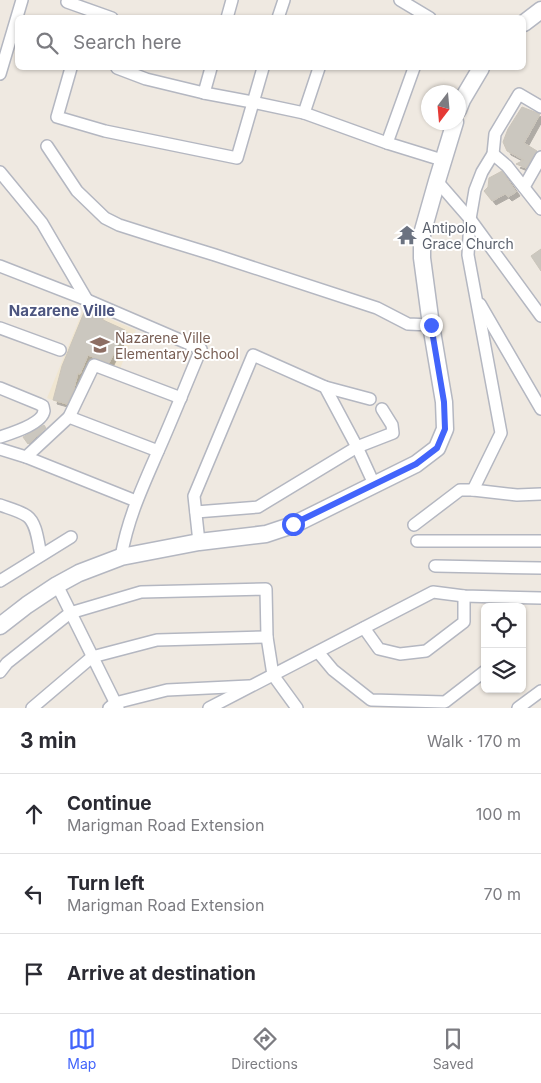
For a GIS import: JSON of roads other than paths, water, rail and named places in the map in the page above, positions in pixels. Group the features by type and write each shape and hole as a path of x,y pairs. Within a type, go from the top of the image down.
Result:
{"street":[{"path":"18,15 22,0"},
{"path":"227,15 232,0"},
{"path":"279,15 284,0"},
{"path":"400,0 425,15"},
{"path":"67,2 105,15"},
{"path":"526,21 541,10"},
{"path":"0,74 15,24"},
{"path":"70,70 57,117 105,131 237,158 262,70"},
{"path":"123,70 204,93 304,113 386,143 442,160"},
{"path":"204,93 210,70"},
{"path":"304,113 319,70"},
{"path":"386,143 413,70"},
{"path":"466,94 481,70"},
{"path":"473,490 502,433 468,255 470,219 475,190 482,172 493,154 496,134 519,94 541,107"},
{"path":"0,624 27,604 79,573 121,557 199,542 266,534 293,524 416,464 437,448 445,429 444,402 422,258 422,234 451,130"},
{"path":"47,146 77,191 105,218 128,228 377,308 408,324 431,325"},
{"path":"493,154 507,166 541,209"},
{"path":"524,187 541,157"},
{"path":"0,172 42,223 87,300"},
{"path":"436,181 470,219 541,316"},
{"path":"0,266 87,300 200,349 181,398 136,501 124,539 121,557"},
{"path":"475,295 541,409"},
{"path":"0,328 60,350"},
{"path":"199,542 194,496 253,355 325,387 370,399"},
{"path":"26,457 70,417 94,365 181,398"},
{"path":"325,387 374,484"},
{"path":"0,388 43,406 44,411 40,418 23,428 0,437"},
{"path":"196,512 258,508 357,448 392,434 392,425 382,409"},
{"path":"70,417 158,451"},
{"path":"0,448 136,501"},
{"path":"414,525 460,490 517,495 541,494"},
{"path":"0,505 30,518 41,554"},
{"path":"0,580 71,537"},
{"path":"417,541 541,541"},
{"path":"435,566 541,568"},
{"path":"57,585 114,706 166,690 253,685"},
{"path":"0,672 7,663 70,613 141,592 266,589 267,638 273,674 296,708"},
{"path":"209,708 433,592 514,602 541,598"},
{"path":"364,628 379,649 400,654 426,651 464,622 464,596"},
{"path":"32,708 92,657 158,640 267,638"},
{"path":"318,652 333,670 370,700 445,702 481,674"},
{"path":"518,708 541,691"}],"place":[{"name":"Antipolo Grace Church","path":"407,235"},
{"name":"Nazarene Ville Elementary School","path":"100,345"}],"district":[{"name":"Nazarene Ville","path":"62,310"}]}
